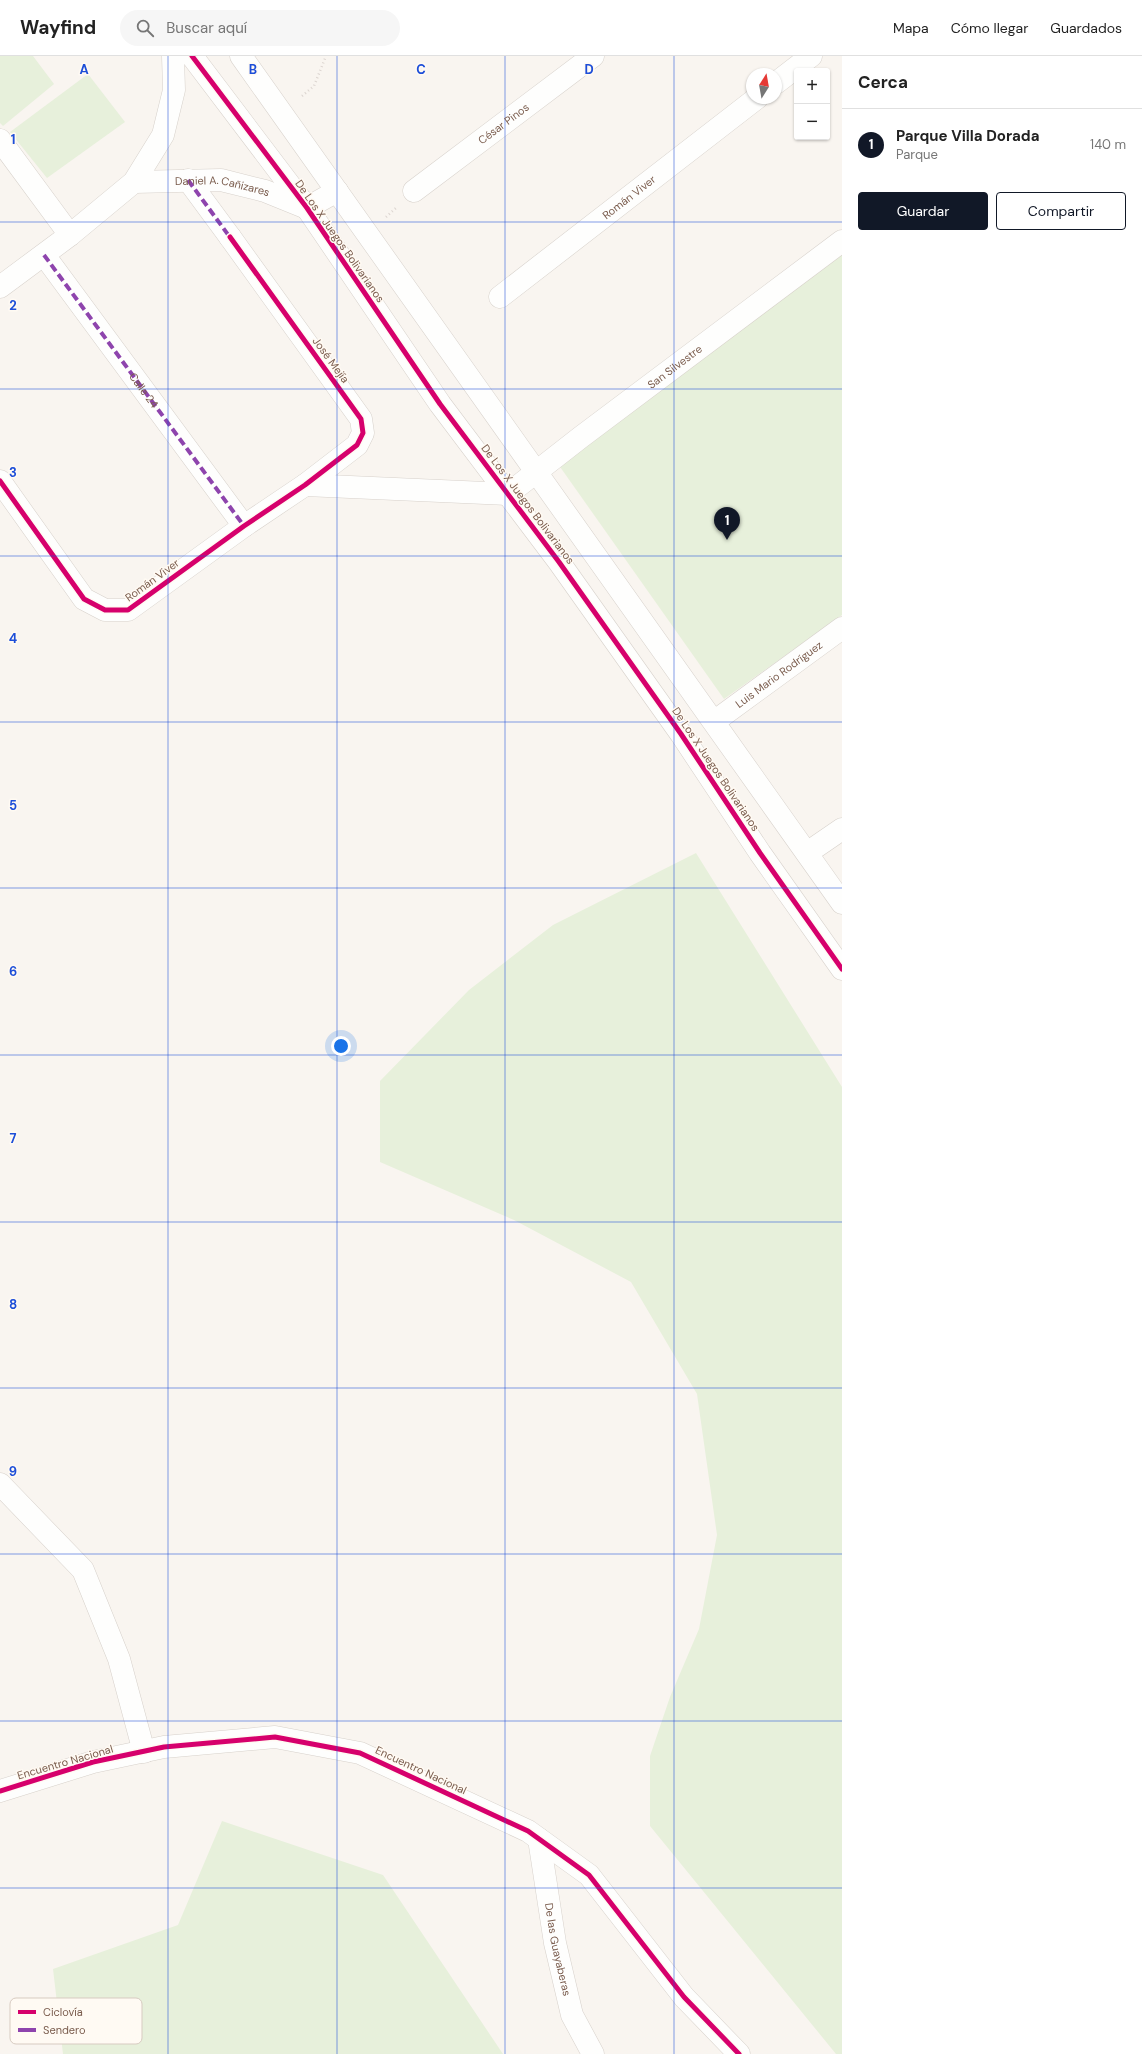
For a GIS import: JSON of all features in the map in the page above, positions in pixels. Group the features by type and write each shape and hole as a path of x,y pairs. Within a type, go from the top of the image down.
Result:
{"street":[{"path":"0,287 70,235 134,182 163,135 174,90 172,56"},
{"name":"De Los X Juegos Bolivarianos","path":"192,56 307,208 440,404 508,494 681,734 760,852 842,969"},
{"path":"241,56 536,474 572,520 715,721 842,903"},
{"name":"César Pinos","path":"414,191 593,56"},
{"path":"782,78 811,56"},
{"name":"Román Viver","path":"500,297 749,104"},
{"path":"0,140 70,235"},
{"name":"José Mejía","path":"188,180 361,419 363,433 357,445 305,485"},
{"name":"Daniel A. Cañizares","path":"134,182 221,180 265,191 307,208"},
{"path":"307,208 337,191"},
{"name":"San Silvestre","path":"508,494 536,474 580,437 842,241"},
{"name":"Calle 24","path":"44,255 244,526"},
{"name":"Román Viver","path":"0,481 84,598 105,610 128,610 244,526 305,485"},
{"path":"305,485 508,494"},
{"name":"Luis Mario Rodríguez","path":"715,721 842,628"},
{"path":"807,853 842,829"},
{"path":"0,1484 83,1570 119,1659 144,1752"},
{"name":"Encuentro Nacional","path":"0,1791 94,1762 164,1747 275,1737 360,1753 528,1831 589,1875 684,1997 739,2054"},
{"name":"De las Guayaberas","path":"539,1839 555,1943 572,2015 593,2054"}],"path":[{"path":"368,234 414,191"}],"green space":[{"path":"0,56 33,56 54,84 3,126 0,123"},
{"path":"88,74 125,122 47,178 10,132"},
{"path":"842,255 842,615 724,699 558,464"},
{"path":"696,853 842,1087 842,2054 836,2054 650,1826 650,1756 670,1697 699,1629 717,1535 697,1394 631,1282 514,1220 380,1162 380,1081 469,990 553,925"},
{"path":"222,1821 383,1875 503,2054 63,2054 62,2044 142,2044 142,1998 56,1998 53,1969 178,1925"}],"marked path":[{"path":"188,180 232,240"},
{"path":"44,255 244,526"}],"cycle path":[{"path":"192,56 307,208 440,404 559,562 681,734 760,853 842,969"},
{"path":"0,481 84,599 105,610 128,610 244,526 305,485 357,445 363,433 361,419 230,237"},
{"path":"0,1791 93,1762 164,1747 275,1737 360,1753 528,1831 589,1875 684,1997 739,2054"}],"place":[{"name":"Parque Villa Dorada","path":"727,540"}]}
